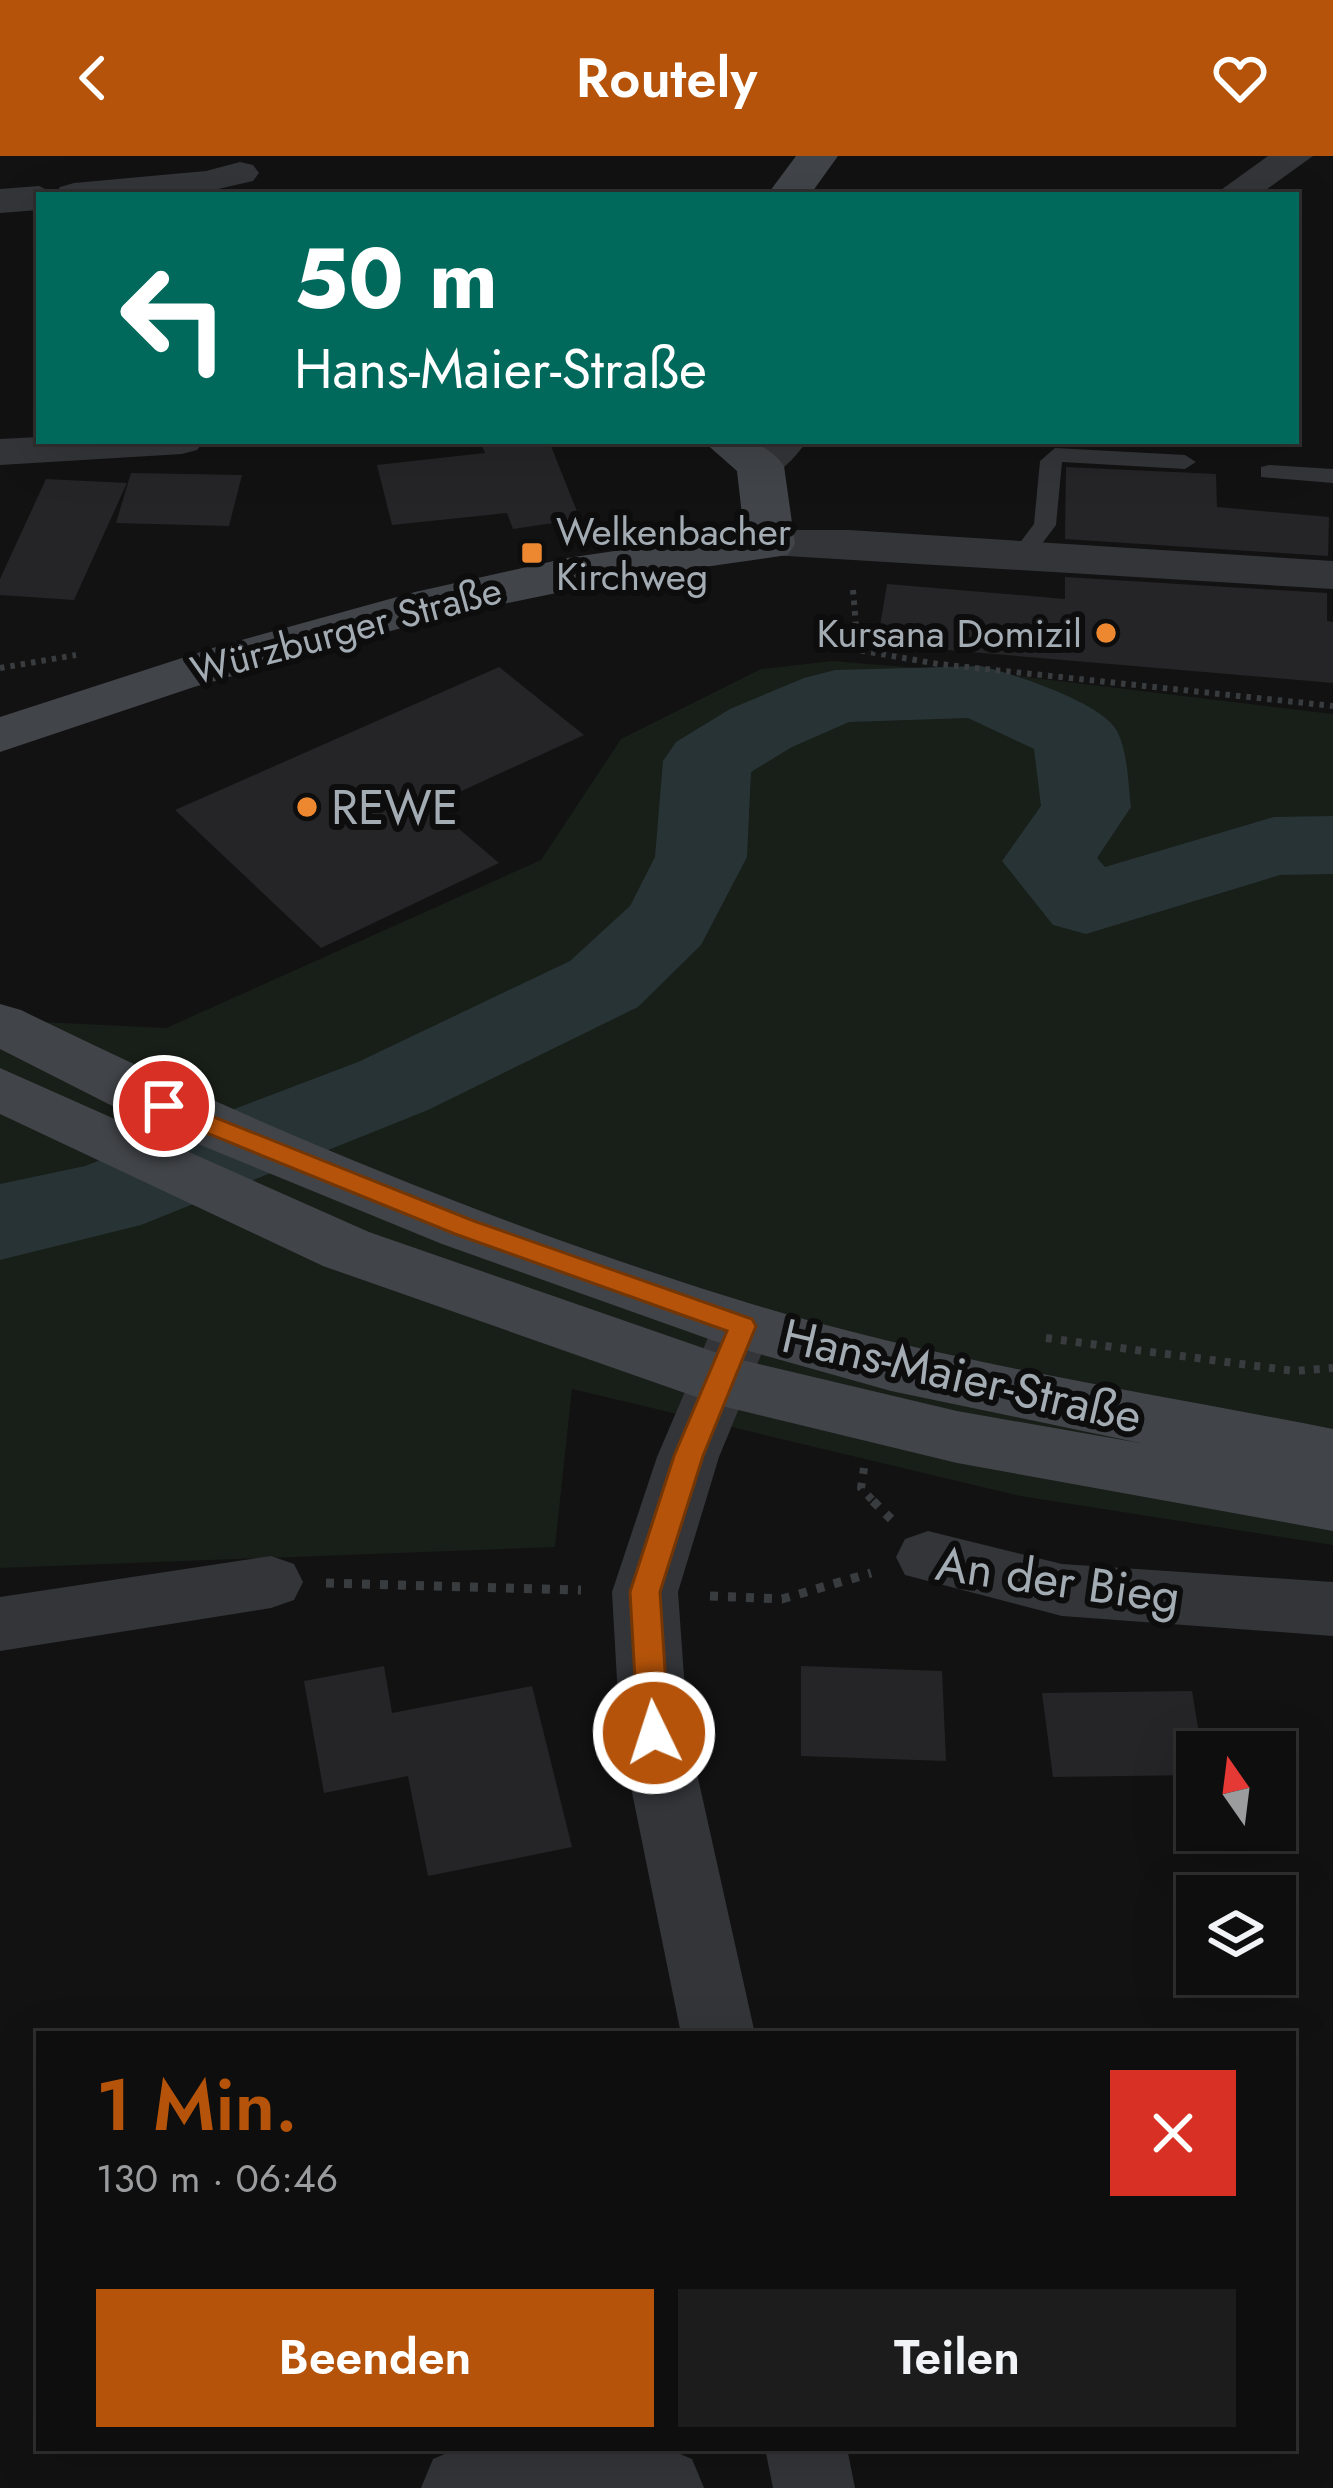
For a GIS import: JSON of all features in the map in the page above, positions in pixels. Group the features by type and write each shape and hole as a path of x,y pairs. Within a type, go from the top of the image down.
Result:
{"street":[{"path":"790,192 817,156"},
{"path":"1238,192 1294,156"},
{"path":"106,192 192,184 224,161 274,192"},
{"path":"0,201 36,198"},
{"path":"0,452 132,444"},
{"path":"750,447 770,544"},
{"name":"Würzburger Straße","path":"0,736 190,671 441,602 655,557 770,544 849,544 1333,575"},
{"name":"Hans-Maier-Straße","path":"11,1051 164,1106 465,1228 732,1354 891,1366 1333,1456"},
{"name":"Hans-Maier-Straße","path":"11,1051 346,1250 732,1354 958,1437 1333,1504"},
{"path":"717,2031 654,1733 645,1592 688,1456 732,1354"},
{"name":"An der Bieg","path":"928,1557 1062,1589 1333,1609"},
{"path":"0,1624 271,1582"},
{"path":"807,2451 814,2488"},
{"path":"462,2488 621,2482 663,2488"}],"lane":[{"path":"1021,556 1045,525 1055,455 1185,463"},
{"path":"1269,472 1333,476"}],"path":[{"path":"849,544 858,650 938,664 1333,706"},
{"path":"1038,1337 1294,1370 1333,1368"},
{"name":"An der Bieg","path":"271,1582 782,1600 928,1557"}],"shaded area":[{"path":"832,661 1018,676 1333,714 1333,1545 1020,1496 572,1389 555,1547 0,1568 0,1020 166,1028 541,860 621,739 761,669"}],"building":[{"path":"481,444 550,444 580,519 513,529 507,513 392,525 377,465 485,453"},
{"path":"1066,467 1216,474 1217,507 1329,517 1328,556 1065,539"},
{"path":"131,473 242,475 229,526 116,523"},
{"path":"46,479 127,483 74,600 0,595 0,579"},
{"name":"Kursana Domizil","path":"1065,577 1327,593 1327,621 1333,622 1333,683 877,644 887,584 1065,599"},
{"name":"REWE","path":"499,667 584,735 431,805 499,863 321,948 175,810"},
{"path":"384,1666 392,1713 532,1686 572,1847 428,1876 408,1776 324,1793 304,1681"},
{"path":"801,1666 942,1671 946,1761 801,1756"},
{"path":"1192,1691 1199,1731 1176,1731 1176,1775 1053,1777 1042,1693"}],"waterway":[{"path":"0,1222 104,1199 393,1086 604,984 668,923 701,857 707,761 761,728 835,696 981,692 1076,735 1086,807 1048,861 1086,904 1274,846 1333,845"}],"place":[{"name":"Welkenbacher Kirchweg","path":"532,553"},
{"name":"Kursana Domizil","path":"1106,633"},
{"name":"REWE","path":"307,807"}],"route":[{"path":"164,1106 465,1228 743,1326 688,1456 645,1592 654,1733"}]}
